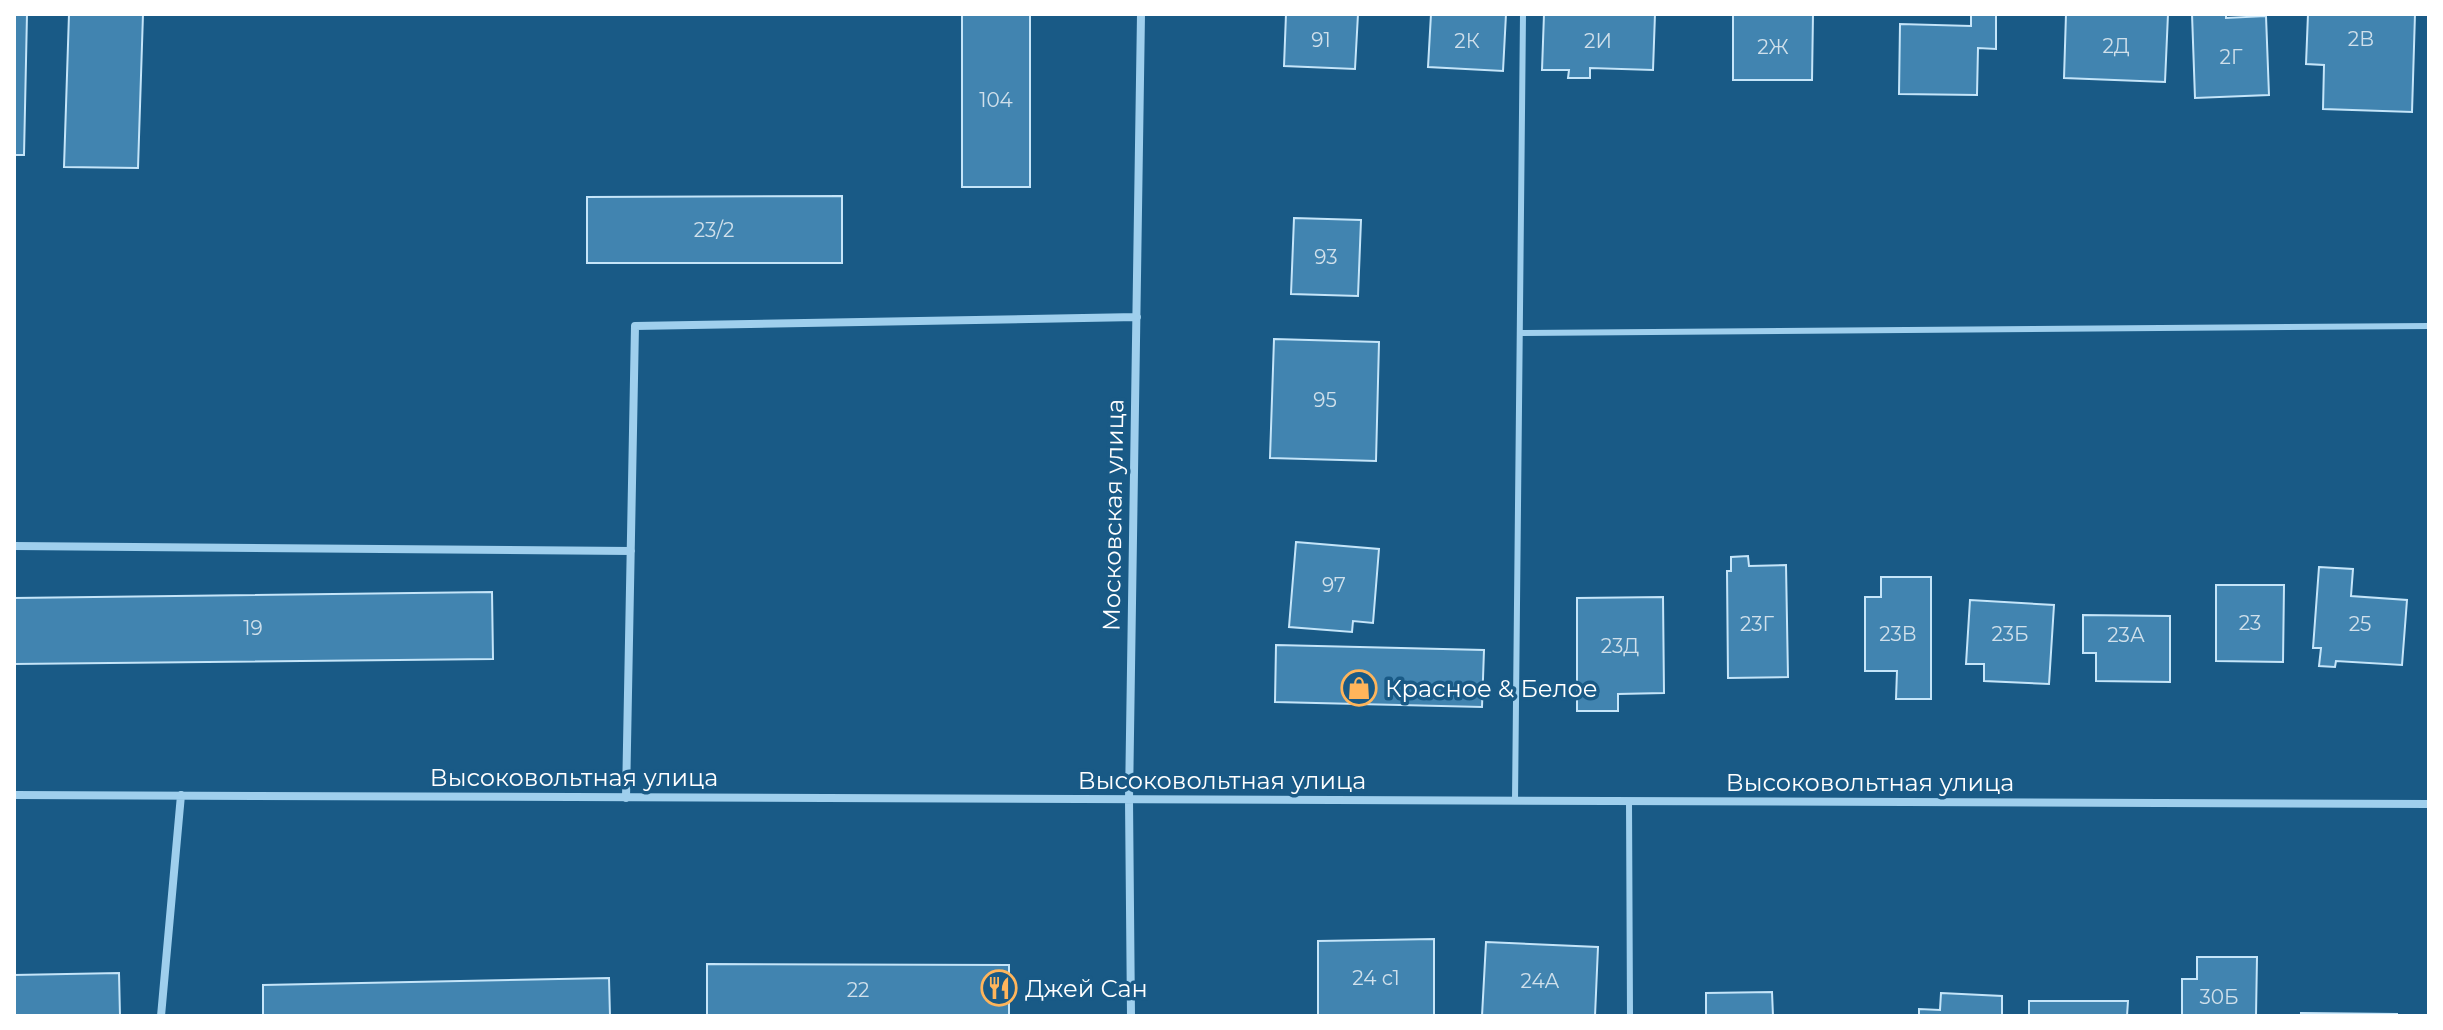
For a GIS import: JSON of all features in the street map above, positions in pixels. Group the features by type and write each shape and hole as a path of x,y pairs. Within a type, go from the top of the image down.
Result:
{"street":[{"name":"Московская улица","path":"1131,1016 1129,800 1141,14"},
{"path":"626,798 635,326 1137,317"},
{"path":"14,546 631,551"},
{"name":"Высоковольтная улица","path":"14,795 2429,804"},
{"path":"161,1016 181,795"}],"lane":[{"path":"1515,801 1523,14"},
{"path":"1520,333 2429,326"},
{"path":"1629,802 1630,1016"}],"building":[{"path":"14,14 27,14 24,155 14,155"},
{"path":"69,14 143,14 138,168 64,167"},
{"path":"962,14 1030,14 1030,187 962,187"},
{"path":"1286,14 1358,14 1355,69 1284,66"},
{"path":"1431,14 1506,14 1503,71 1428,67"},
{"path":"1544,14 1655,14 1653,70 1590,68 1590,78 1568,78 1569,70 1542,70"},
{"path":"1733,14 1813,14 1812,80 1733,80"},
{"path":"1971,14 1996,14 1996,49 1978,48 1977,95 1899,94 1900,24 1971,26"},
{"path":"2066,14 2168,14 2165,82 2064,78"},
{"path":"2192,14 2226,14 2226,18 2266,16 2269,95 2195,98"},
{"path":"2308,14 2415,14 2412,112 2323,109 2324,65 2306,64"},
{"path":"842,196 842,263 587,263 587,197"},
{"path":"1294,218 1361,220 1358,296 1291,294"},
{"path":"1274,339 1379,342 1376,461 1270,458"},
{"path":"1296,542 1379,549 1373,623 1353,621 1352,632 1289,627"},
{"path":"1748,556 1749,566 1786,565 1788,677 1728,678 1727,571 1731,571 1731,557"},
{"path":"2319,567 2353,569 2351,596 2407,600 2402,665 2336,661 2335,667 2319,666 2321,648 2313,648"},
{"path":"1881,577 1931,577 1931,699 1896,699 1897,671 1865,671 1865,597 1881,597"},
{"path":"2216,585 2284,585 2283,662 2216,661"},
{"path":"492,592 493,659 14,664 14,598"},
{"path":"1663,597 1664,693 1618,694 1618,711 1577,711 1577,598"},
{"path":"1970,600 2054,605 2049,684 1984,681 1984,664 1966,664"},
{"path":"2083,615 2170,616 2170,682 2096,681 2096,653 2083,653"},
{"path":"1276,645 1484,650 1482,707 1275,702"},
{"path":"1434,939 1434,1016 1318,1016 1318,941"},
{"path":"1486,942 1598,947 1595,1016 1482,1016"},
{"path":"2197,957 2257,957 2256,1016 2182,1016 2182,979 2197,979"},
{"path":"707,964 1009,965 1009,1016 707,1016"},
{"path":"119,973 120,1016 14,1016 14,975"},
{"path":"609,978 610,1016 263,1016 263,985"},
{"path":"1772,992 1773,1016 1684,1016 1706,1015 1706,993"},
{"path":"1941,993 2002,996 2002,1016 1919,1016 1919,1009 1940,1010"},
{"path":"2029,1001 2128,1001 2127,1016 2029,1016"},
{"path":"2301,1013 2397,1014 2397,1016 2301,1016"}],"place":[{"name":"Красное & Белое","path":"1359,688"},
{"name":"Джей Сан","path":"999,988"}]}
